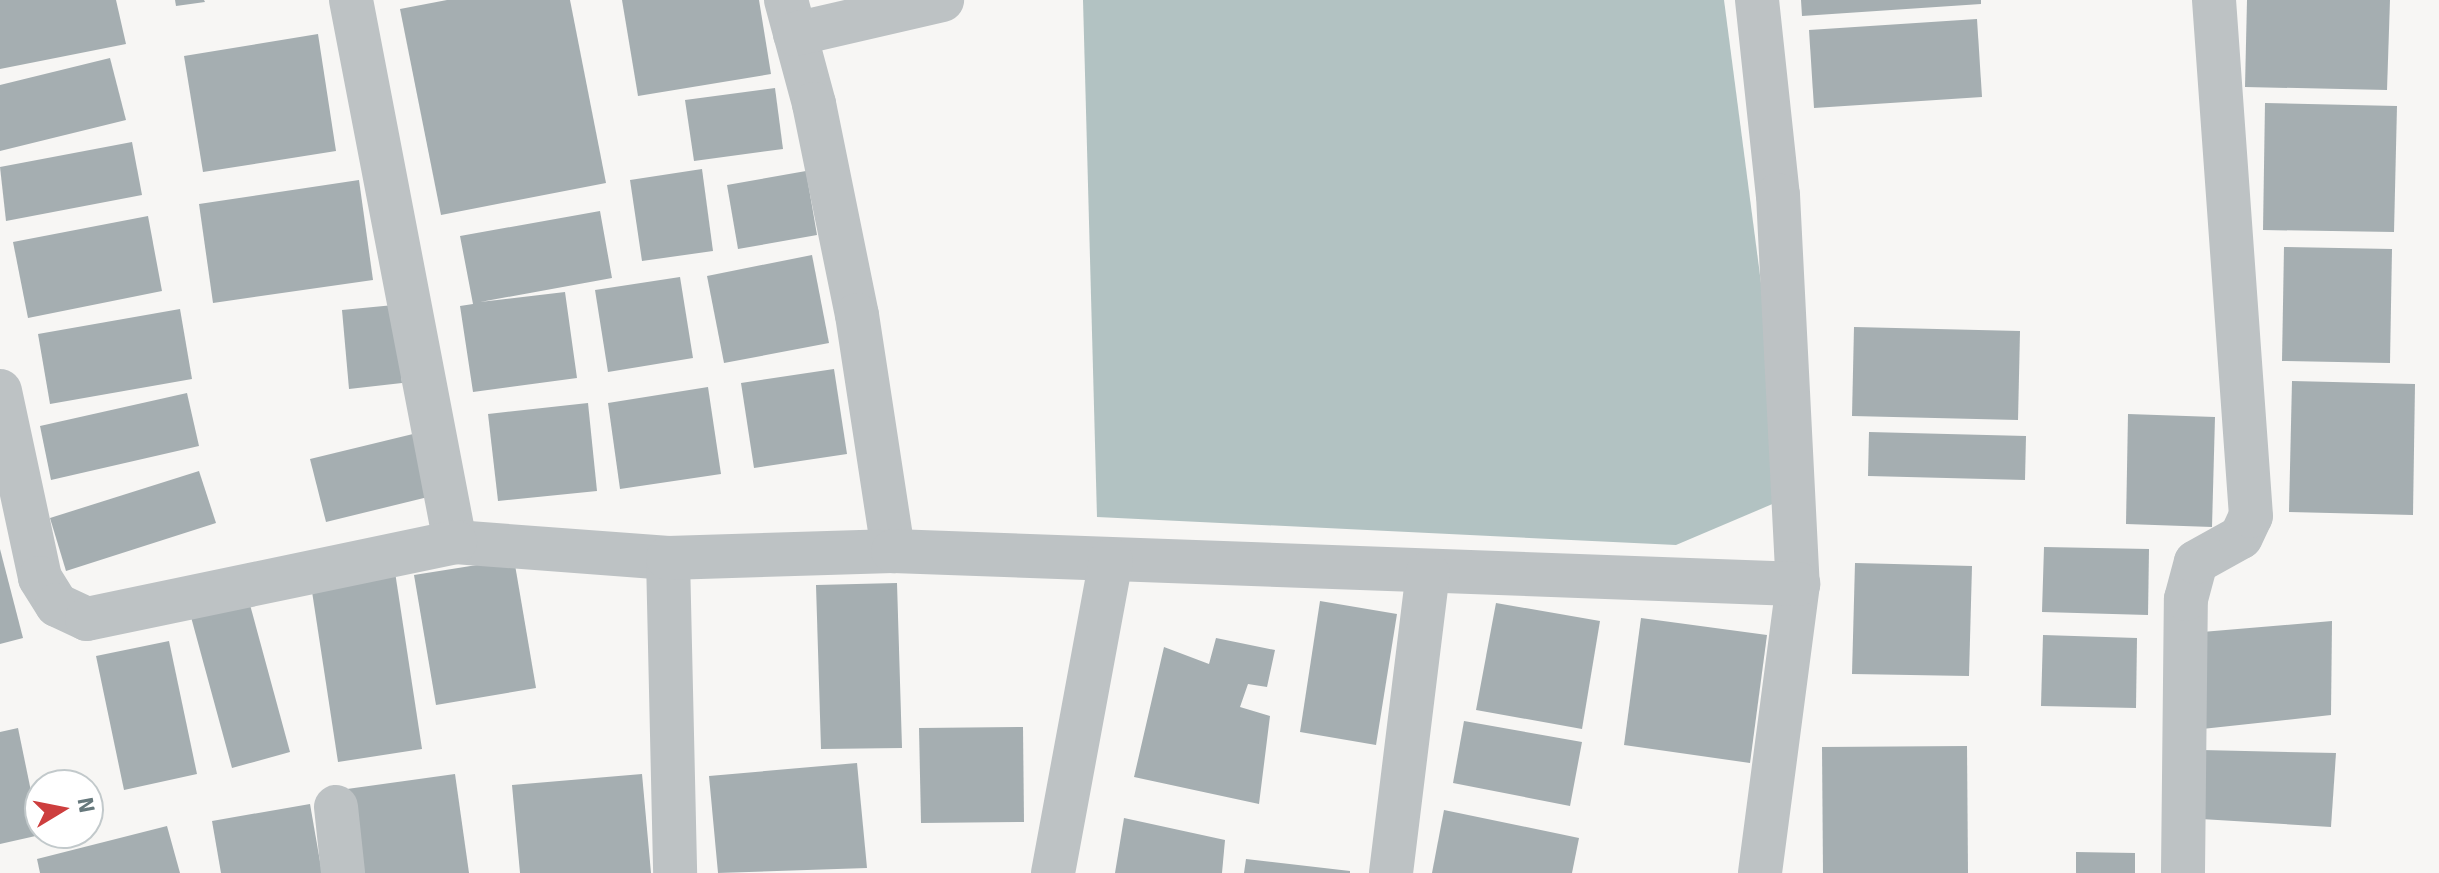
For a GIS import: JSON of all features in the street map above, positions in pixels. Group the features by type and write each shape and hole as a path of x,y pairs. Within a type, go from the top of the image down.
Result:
{"street":[{"path":"351,0 455,542"},
{"path":"893,551 857,315 790,17 942,0"},
{"path":"1757,0 1778,195 1798,584 1760,873"},
{"path":"2183,873 2186,599 2196,562 2241,537 2251,516 2214,0"},
{"path":"0,391 40,578 57,605 87,619 455,542 668,558 893,551 1428,573 1798,584"},
{"path":"668,558 675,873"},
{"path":"1053,873 1111,560"},
{"path":"1391,873 1428,573"},
{"path":"336,807 343,873"}],"shaded area":[{"path":"1083,0 1724,0 1789,497 1676,545 1097,517"}],"building":[{"path":"0,0 116,0 126,44 0,69"},
{"path":"175,0 204,0 205,2 176,6"},
{"path":"447,0 570,0 606,183 441,215 400,9"},
{"path":"622,0 759,0 771,74 638,96"},
{"path":"1801,0 1981,0 1981,4 1802,16"},
{"path":"2247,0 2390,0 2387,90 2245,87"},
{"path":"1977,19 1982,97 1814,108 1809,30"},
{"path":"318,34 336,151 203,172 184,56"},
{"path":"110,58 126,120 0,151 0,85"},
{"path":"775,88 783,149 694,161 685,100"},
{"path":"2265,103 2397,106 2394,232 2263,230"},
{"path":"132,142 142,195 6,221 0,167"},
{"path":"702,169 713,251 642,261 630,180"},
{"path":"806,171 817,235 738,249 727,185"},
{"path":"359,180 373,280 213,303 199,204"},
{"path":"600,211 612,278 480,302 565,292 577,378 473,392 460,306 473,304 460,236"},
{"path":"148,216 162,291 28,318 13,242"},
{"path":"2284,247 2392,249 2390,363 2282,361"},
{"path":"812,255 829,343 724,363 707,276"},
{"path":"680,277 693,358 608,372 595,290"},
{"path":"394,305 402,383 349,389 342,310"},
{"path":"180,309 192,379 50,404 38,334"},
{"path":"1854,327 2020,331 2018,420 1852,416"},
{"path":"834,369 847,454 754,468 741,383"},
{"path":"2292,381 2415,384 2413,515 2289,512"},
{"path":"708,387 721,474 620,489 608,403"},
{"path":"187,393 199,446 51,480 40,426"},
{"path":"588,403 597,491 498,501 488,414"},
{"path":"2128,414 2215,417 2212,527 2126,524"},
{"path":"1869,432 2026,436 2025,480 1868,476"},
{"path":"413,434 428,497 326,522 310,459"},
{"path":"199,471 216,523 66,571 50,518"},
{"path":"2044,547 2149,549 2148,615 2042,612"},
{"path":"0,549 23,638 0,644"},
{"path":"514,559 536,688 436,705 414,575"},
{"path":"1855,563 1972,566 1969,676 1852,674"},
{"path":"395,572 422,749 338,762 311,585"},
{"path":"897,583 902,748 821,749 816,585"},
{"path":"249,601 290,752 232,768 191,617"},
{"path":"1320,601 1397,614 1376,745 1300,732"},
{"path":"1496,603 1600,621 1582,729 1476,710"},
{"path":"1641,618 1767,635 1750,763 1624,745"},
{"path":"2332,621 2331,715 2202,729 2202,632"},
{"path":"2043,635 2137,638 2136,708 2041,706"},
{"path":"1216,638 1275,650 1267,687 1248,684 1240,707 1270,716 1259,804 1134,777 1164,647 1209,664"},
{"path":"169,641 197,774 124,790 96,656"},
{"path":"1464,721 1582,742 1570,806 1453,783"},
{"path":"1023,727 1024,822 921,823 919,728"},
{"path":"18,728 26,769 24,769 24,839 0,844 0,732"},
{"path":"1967,746 1968,873 1823,873 1822,747"},
{"path":"2202,750 2336,753 2331,827 2201,819"},
{"path":"857,763 867,868 718,873 709,776"},
{"path":"455,774 469,873 359,873 347,789"},
{"path":"642,774 651,873 520,873 512,785"},
{"path":"310,804 322,873 221,873 212,821"},
{"path":"1444,810 1579,838 1572,873 1432,873"},
{"path":"1124,818 1225,840 1222,873 1115,873"},
{"path":"167,826 180,873 40,873 37,859 76,849 104,849 104,842"},
{"path":"2076,852 2135,853 2135,873 2076,873"},
{"path":"1246,859 1350,871 1350,873 1244,873"}]}
